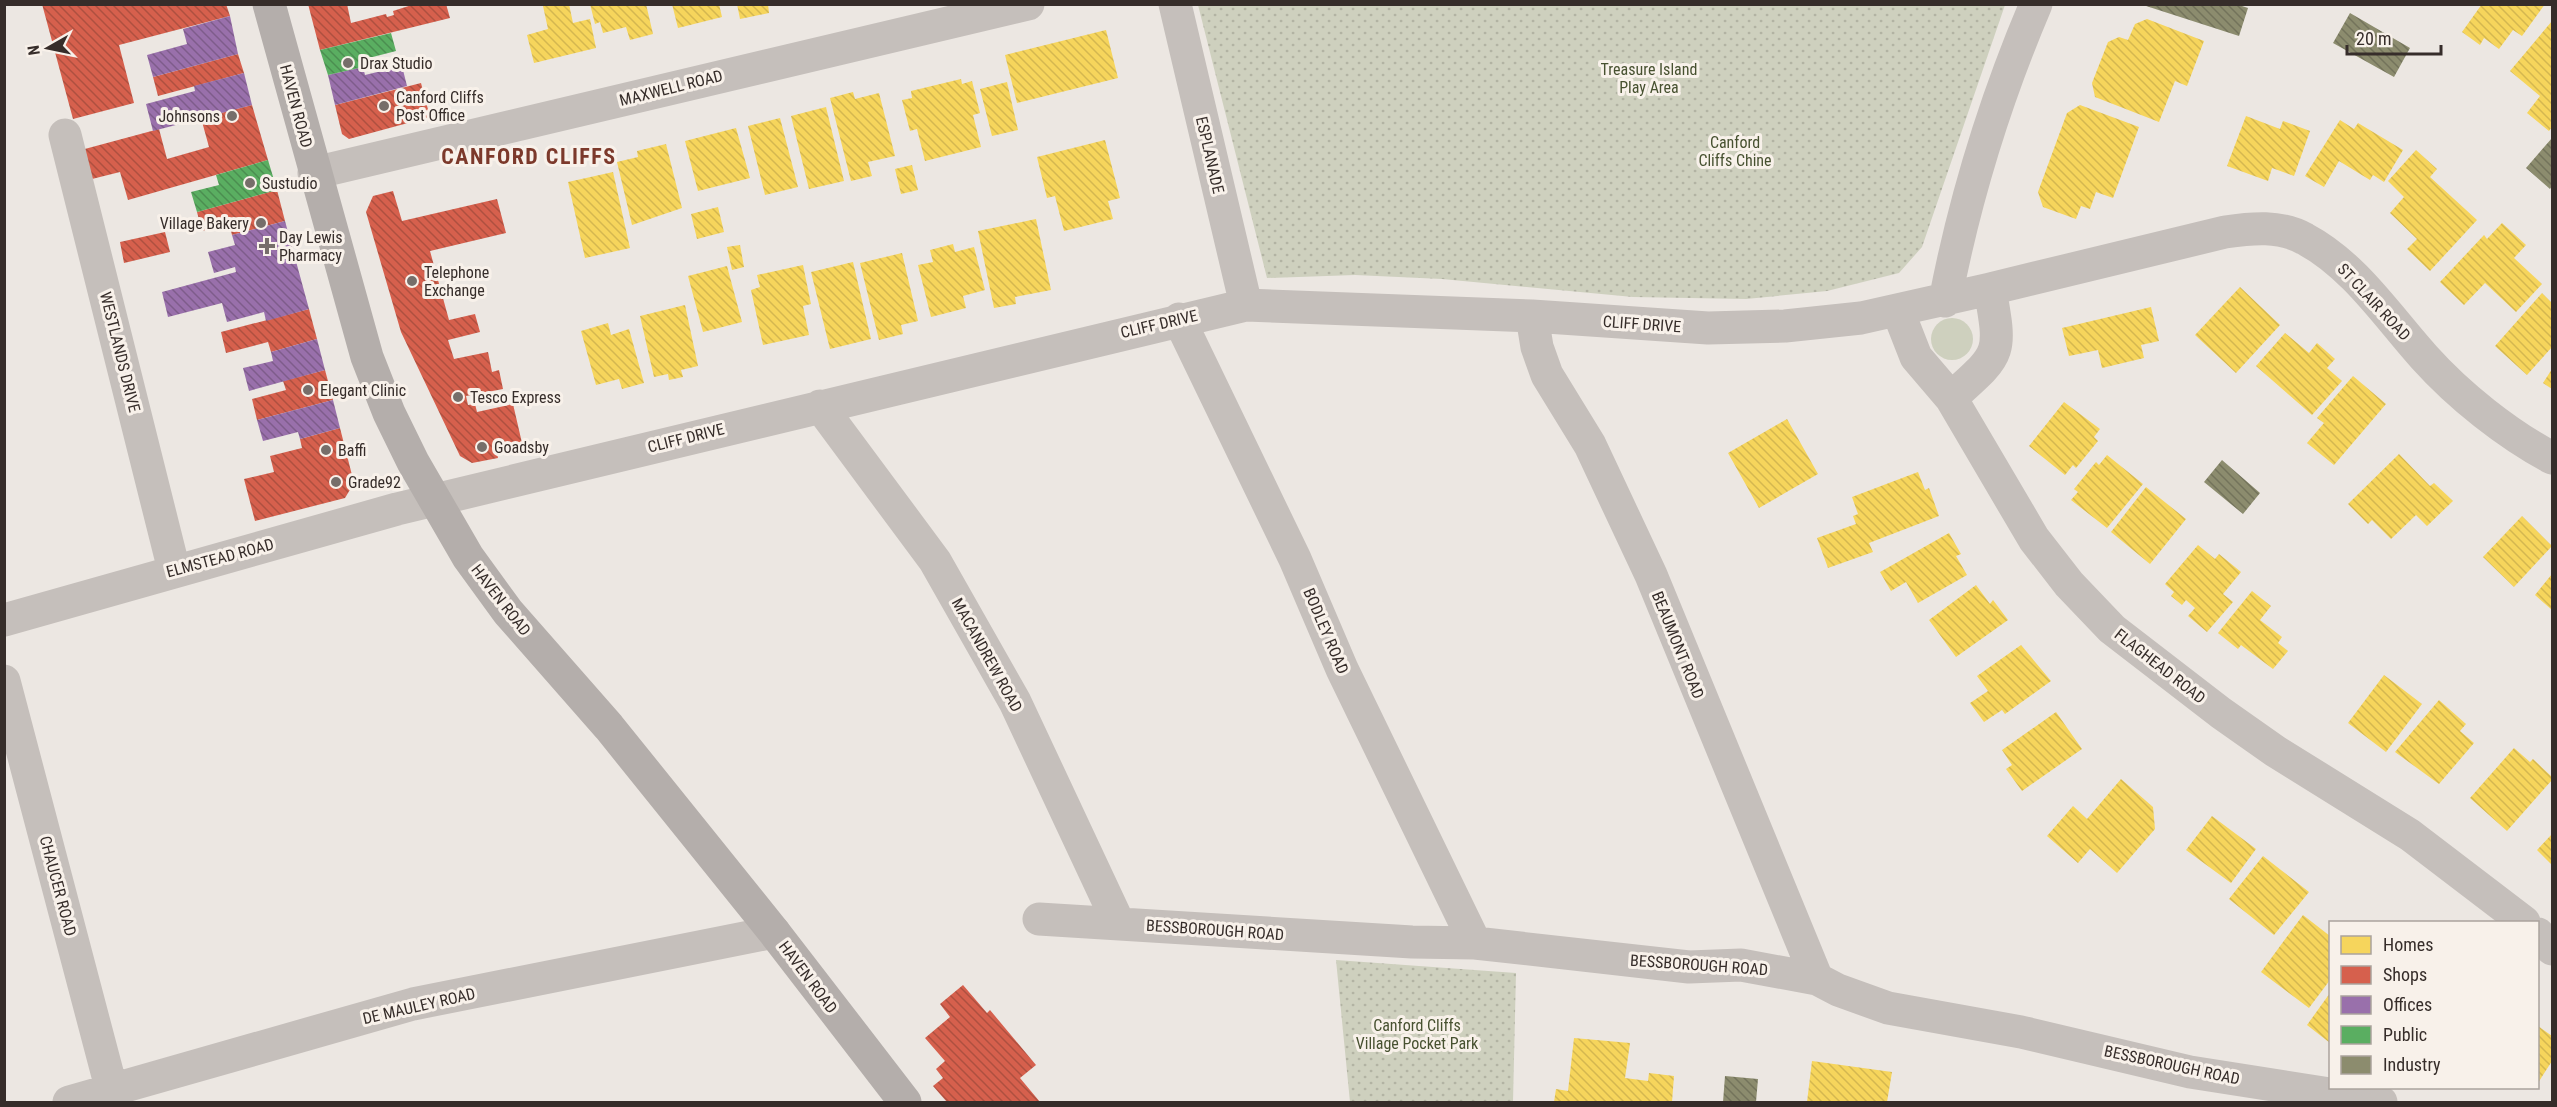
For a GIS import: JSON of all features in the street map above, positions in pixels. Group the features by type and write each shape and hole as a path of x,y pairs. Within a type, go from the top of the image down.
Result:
{"main road":[{"name":"HAVEN ROAD","path":"269,4 314,173 367,357 403,442 468,557 508,612 609,727 774,932 905,1102"}],"street":[{"name":"MAXWELL ROAD","path":"314,173 1028,4"},
{"name":"ESPLANADE","path":"1175,4 1246,305"},
{"path":"1944,301 1962,225 1988,139 2036,4"},
{"name":"WESTLANDS DRIVE","path":"65,135 174,570"},
{"name":"ST CLAIR ROAD","path":"1944,301 2225,232 2253,228 2280,229 2304,238 2328,254 2355,279 2447,380 2506,428 2553,458"},
{"path":"1951,398 1983,369 1995,354 1998,334 1990,289"},
{"name":"CLIFF DRIVE","path":"436,499 1179,319 1246,305 1532,316 1708,328 1785,326 1898,311 1944,301"},
{"name":"FLAGHEAD ROAD","path":"1898,311 1916,357 1951,398 2034,539 2069,584 2112,629 2221,713 2275,751 2410,835 2523,921"},
{"name":"BEAUMONT ROAD","path":"1532,316 1537,347 1547,375 1590,445 1651,575 1816,979"},
{"name":"BODLEY ROAD","path":"1179,319 1295,559 1342,669 1475,943"},
{"name":"MACANDREW ROAD","path":"820,406 935,561 1015,702 1119,924"},
{"name":"ELMSTEAD ROAD","path":"4,620 174,570 436,499"},
{"name":"CHAUCER ROAD","path":"4,681 112,1091"},
{"name":"BESSBOROUGH ROAD","path":"1039,920 1412,942 1475,943 1689,967 1741,965 1816,979 1838,990 1888,1008 2021,1032 2190,1072 2381,1102"},
{"name":"DE MAULEY ROAD","path":"69,1102 413,1004 774,932"},
{"path":"2539,935 2553,949"}],"green space":[{"name":"Canford Cliffs Chine","path":"1198,4 2005,5 1922,247 1899,273 1827,291 1746,299 1633,297 1442,279 1355,275 1267,278"},
{"path":"1952,318 1967,324 1973,339 1967,354 1952,360 1937,354 1931,339 1937,324"},
{"name":"Canford Cliffs Village Pocket Park","path":"1336,960 1516,973 1513,1102 1350,1102"}],"building: Homes":[{"path":"569,4 573,23 590,19 596,48 534,63 527,35 548,29 543,6"},
{"path":"590,4 646,4 653,34 630,40 626,27 603,33 600,22 595,24"},
{"path":"672,4 719,4 722,17 678,28"},
{"path":"737,4 768,4 769,13 740,19"},
{"path":"2482,4 2545,4 2522,36 2513,30 2499,49 2484,38 2480,45 2462,32"},
{"path":"2147,19 2204,41 2187,86 2175,81 2159,122 2095,97 2092,83 2108,42 2119,37 2128,40 2135,24"},
{"path":"2552,21 2552,127 2549,131 2527,113 2540,96 2510,71"},
{"path":"1106,30 1118,78 1017,103 1005,55"},
{"path":"961,79 962,84 972,81 980,113 973,115 981,147 925,161 917,129 910,131 902,100 912,98 911,91"},
{"path":"1007,82 1018,130 992,136 980,89"},
{"path":"853,92 855,99 879,93 895,156 868,162 872,176 851,181 830,98"},
{"path":"2080,105 2139,127 2113,198 2096,192 2090,209 2081,206 2076,219 2043,207 2038,192 2067,113"},
{"path":"826,107 844,181 809,189 791,116"},
{"path":"2246,116 2280,129 2283,121 2310,131 2294,176 2272,168 2268,181 2227,166"},
{"path":"780,118 798,187 765,195 748,126"},
{"path":"2340,120 2354,129 2358,123 2403,150 2384,182 2373,175 2370,180 2339,161 2324,187 2305,176"},
{"path":"736,128 750,178 698,191 685,141"},
{"path":"1105,140 1120,198 1108,201 1113,219 1064,231 1055,196 1047,198 1037,157"},
{"path":"666,144 682,208 632,225 617,162 638,157 637,151"},
{"path":"2416,150 2437,169 2430,177 2477,220 2430,271 2407,249 2417,239 2390,213 2404,197 2388,181"},
{"path":"912,165 918,190 901,194 895,169"},
{"path":"613,172 630,248 585,258 568,182"},
{"path":"718,207 724,232 697,239 691,214"},
{"path":"1036,219 1051,290 1015,297 1016,304 994,308 978,231"},
{"path":"2502,223 2526,245 2514,258 2542,284 2516,312 2485,283 2464,305 2440,282 2484,235 2487,239"},
{"path":"953,244 955,252 974,247 985,290 963,296 966,308 931,317 918,265 933,262 930,250"},
{"path":"740,245 744,267 732,270 727,247"},
{"path":"902,253 918,321 901,325 903,334 879,340 860,263"},
{"path":"853,262 871,339 830,349 811,272"},
{"path":"803,265 811,304 803,306 809,335 763,345 751,290 760,287 757,275"},
{"path":"727,266 742,322 703,332 688,276"},
{"path":"2240,287 2280,325 2236,373 2195,335"},
{"path":"2542,293 2552,303 2552,347 2527,375 2495,346"},
{"path":"685,305 698,366 681,370 683,377 669,380 668,374 654,377 640,316"},
{"path":"2151,307 2159,341 2141,345 2144,358 2102,368 2098,350 2069,356 2062,328"},
{"path":"608,323 611,335 629,329 644,383 622,389 619,379 596,385 581,331"},
{"path":"2285,333 2309,353 2317,343 2335,359 2327,368 2342,381 2312,415 2256,366"},
{"path":"2552,369 2552,389 2543,383"},
{"path":"2353,376 2386,404 2334,465 2307,443 2324,423 2317,418"},
{"path":"2064,402 2100,429 2094,437 2098,441 2076,468 2073,465 2065,475 2029,446"},
{"path":"1787,419 1818,474 1759,508 1728,453"},
{"path":"2399,454 2430,486 2434,483 2453,501 2427,526 2416,515 2391,539 2372,520 2368,524 2348,504"},
{"path":"2107,455 2143,484 2107,528 2071,500 2078,492 2074,489 2096,462 2099,465"},
{"path":"1918,472 1925,490 1929,488 1939,516 1869,543 1873,552 1828,568 1817,538 1856,524 1853,516 1858,514 1852,497"},
{"path":"2146,487 2186,519 2150,564 2111,532"},
{"path":"2522,516 2552,546 2514,587 2483,557"},
{"path":"1949,533 1961,554 1956,556 1967,575 1918,603 1906,582 1891,591 1880,572"},
{"path":"2198,545 2215,559 2219,554 2241,572 2223,594 2233,602 2207,632 2188,616 2195,608 2186,600 2182,605 2171,596 2174,592 2165,584"},
{"path":"2552,574 2552,610 2535,595"},
{"path":"1976,585 1990,604 1993,600 2008,620 1956,657 1929,620"},
{"path":"2252,591 2271,606 2260,620 2282,637 2278,643 2288,651 2273,669 2241,645 2238,649 2218,633"},
{"path":"2021,645 2051,681 2005,714 2002,710 1984,722 1970,703 1988,691 1977,676"},
{"path":"2384,675 2422,704 2386,752 2348,723"},
{"path":"2439,700 2466,724 2460,731 2474,743 2439,784 2395,752"},
{"path":"2056,712 2082,749 2022,791 2006,769 2012,765 2002,750"},
{"path":"2514,748 2530,762 2533,759 2552,777 2552,780 2507,831 2470,798"},
{"path":"2121,779 2153,807 2155,829 2117,873 2090,849 2078,863 2047,836 2073,806 2087,819"},
{"path":"2212,816 2256,849 2231,883 2186,850"},
{"path":"2552,834 2552,865 2537,850"},
{"path":"2263,856 2309,892 2274,935 2229,899"},
{"path":"2303,915 2329,935 2329,981 2309,1008 2261,972"},
{"path":"2329,994 2329,1042 2307,1025"},
{"path":"2539,1027 2552,1036 2552,1061 2539,1081"},
{"path":"1574,1038 1630,1043 1625,1078 1648,1081 1649,1073 1674,1076 1672,1102 1554,1102 1556,1089 1568,1091"},
{"path":"1812,1061 1892,1072 1887,1102 1807,1102"}],"building: Shops":[{"path":"42,4 226,4 230,16 119,45 134,103 73,119"},
{"path":"308,4 347,4 351,23 386,14 387,17 394,15 393,11 415,4 446,4 450,18 320,50"},
{"path":"238,54 244,73 158,96 153,77"},
{"path":"421,83 430,117 349,139 342,134 335,105"},
{"path":"252,105 268,160 128,200 120,172 88,180 81,150 159,129 167,159 209,147 201,118"},
{"path":"277,190 285,221 232,235 229,224 202,231 197,212"},
{"path":"393,191 402,221 497,199 506,233 430,251 449,320 475,314 480,332 448,340 454,359 488,352 492,372 499,370 503,389 466,396 468,405 475,404 477,412 513,404 522,443 496,449 498,458 472,463 460,456 401,332 366,212 373,196"},
{"path":"165,232 170,252 124,263 120,242"},
{"path":"309,309 317,339 271,352 268,342 226,353 221,332"},
{"path":"325,370 333,400 257,420 252,399 286,390 283,381"},
{"path":"340,428 354,483 345,498 255,521 244,479 274,472 270,456 302,448 300,439"},
{"path":"963,985 987,1013 990,1010 1036,1065 1020,1078 1040,1102 947,1102 933,1086 943,1078 936,1069 945,1061 925,1038 950,1017 940,1004"}],"building: Offices":[{"path":"230,16 238,54 153,77 147,55 187,44 183,29"},
{"path":"402,66 407,86 335,105 328,75 363,67 365,75"},
{"path":"244,73 252,105 153,131 146,104 195,91 194,86"},
{"path":"285,221 309,309 266,321 264,312 227,322 222,303 168,317 162,292 236,272 235,267 214,273 208,252 235,245 232,235"},
{"path":"317,339 325,370 249,391 243,368 273,361 271,352"},
{"path":"333,400 340,428 300,439 298,432 263,441 257,420"}],"building: Public":[{"path":"391,33 396,51 361,60 363,67 328,75 320,50"},
{"path":"268,160 277,190 197,212 191,192 219,185 216,175"}],"building: Industry":[{"path":"2236,4 2248,8 2239,36 2143,5"},
{"path":"2350,13 2410,48 2394,77 2333,43"},
{"path":"2552,138 2552,186 2550,189 2526,168"},
{"path":"2222,460 2260,493 2243,514 2204,482"},
{"path":"1725,1076 1758,1079 1756,1102 1723,1102"}],"place":[{"name":"Drax Studio","path":"348,63"},
{"name":"Canford Cliffs Post Office","path":"384,106"},
{"name":"Johnsons","path":"232,116"},
{"name":"Sustudio","path":"250,183"},
{"name":"Village Bakery","path":"261,223"},
{"name":"Day Lewis Pharmacy","path":"267,246"},
{"name":"Telephone Exchange","path":"412,281"},
{"name":"Elegant Clinic","path":"308,390"},
{"name":"Tesco Express","path":"458,397"},
{"name":"Goadsby","path":"482,447"},
{"name":"Baffi","path":"326,450"},
{"name":"Grade92","path":"336,482"}],"district":[{"name":"CANFORD CLIFFS","path":"529,156"}],"park label":[{"name":"Treasure Island Play Area","path":"1649,78"}]}
